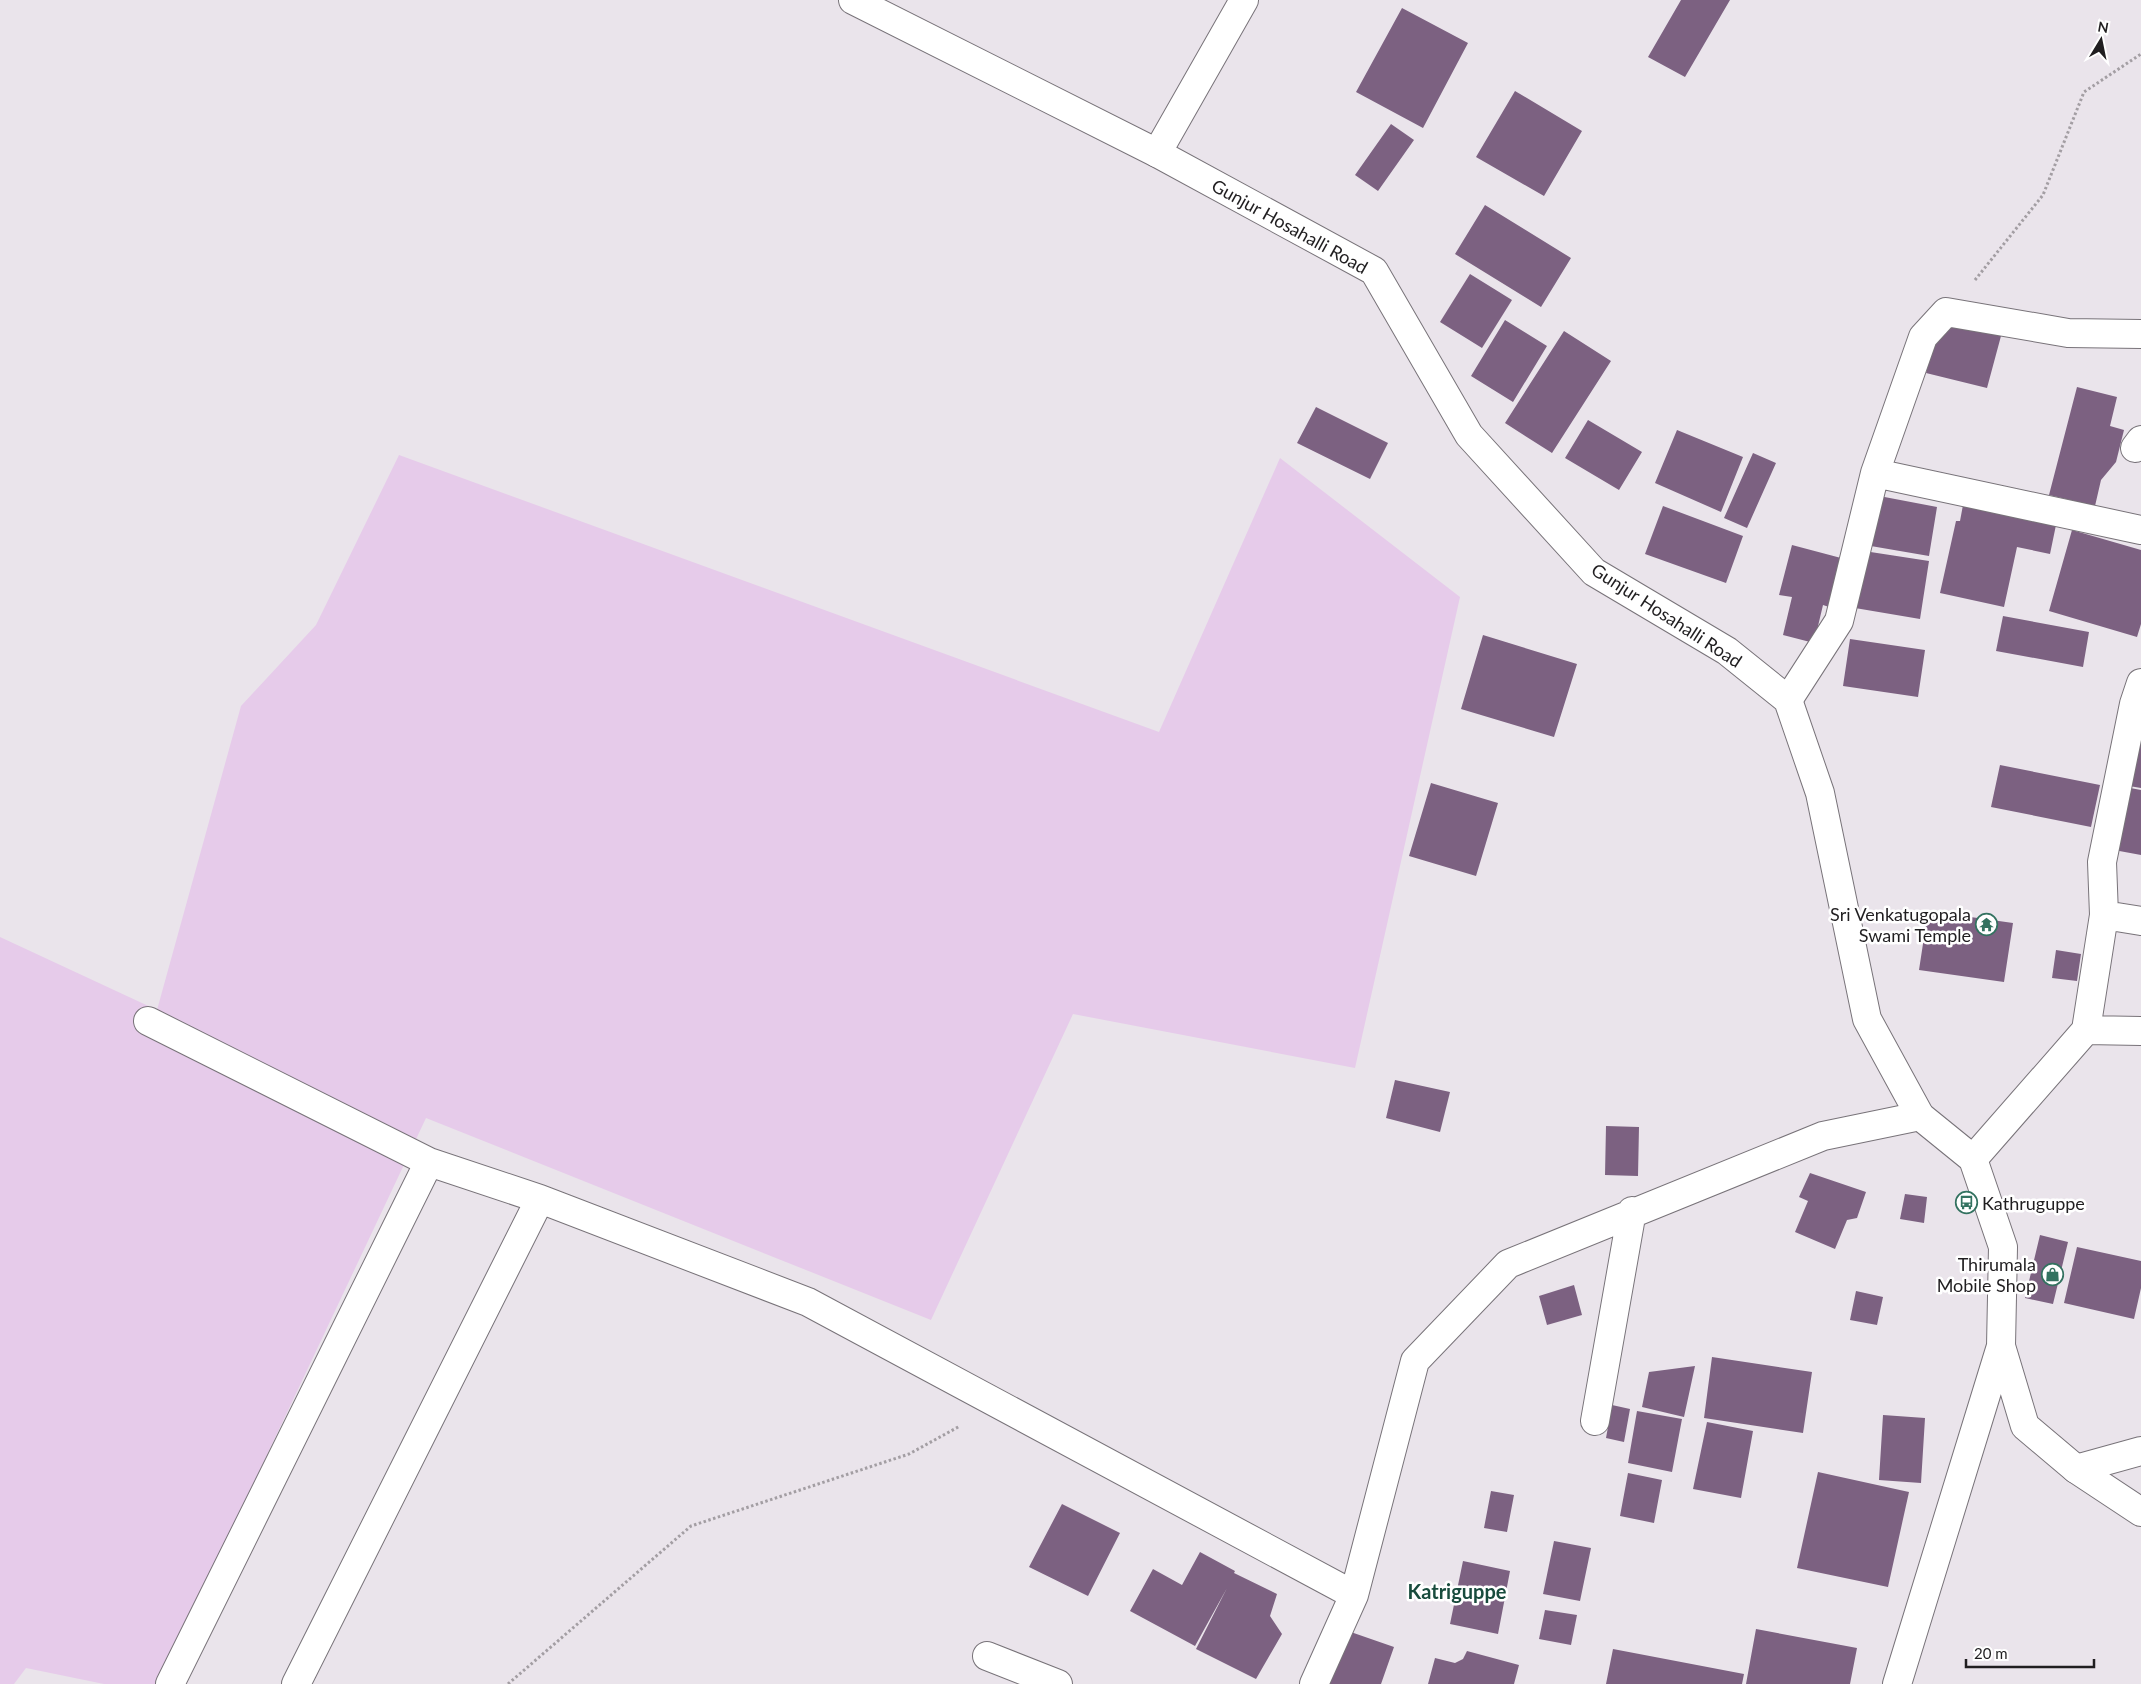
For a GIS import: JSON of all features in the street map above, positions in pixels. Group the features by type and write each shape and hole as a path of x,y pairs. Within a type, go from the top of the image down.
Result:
{"street":[{"name":"Gunjur Hosahalli Road","path":"854,0 1157,153 1374,271 1469,436 1594,572 1727,651 1788,700"},
{"path":"1157,153 1244,0"},
{"path":"1897,1684 2001,1346 2003,1247 1973,1159 1920,1116 1867,1019 1820,793 1788,700 1840,621 1875,473 1924,337 1946,312 2068,333 2141,334"},
{"path":"1875,473 2141,530"},
{"path":"1973,1159 2086,1030 2104,915 2102,862 2134,704 2141,683"},
{"path":"2104,915 2141,921"},
{"path":"148,1021 429,1162 540,1199 808,1302 1354,1595"},
{"path":"2086,1030 2141,1031"},
{"path":"1314,1684 1354,1595 1415,1361 1508,1264 1632,1212 1824,1136 1920,1116"},
{"path":"170,1684 429,1162"},
{"path":"296,1684 540,1199"},
{"path":"1595,1420 1632,1212"},
{"path":"2001,1346 2025,1426 2076,1469 2141,1512"},
{"path":"2076,1469 2141,1450"},
{"path":"987,1656 1058,1684"}],"path":[{"path":"1946,312 1990,262 2043,195 2084,92 2141,54"},
{"path":"508,1684 691,1526 909,1454 997,1405"}],"shaded area":[{"path":"399,455 1159,732 1280,458 1460,597 1355,1068 1073,1014 931,1320 426,1118 159,1684 104,1684 26,1668 14,1684 0,1684 0,937 157,1010 241,706 316,625"}],"building":[{"path":"1681,0 1730,0 1685,77 1648,57"},
{"path":"1402,8 1468,43 1423,128 1356,92"},
{"path":"1515,91 1582,131 1544,196 1476,157"},
{"path":"1391,124 1414,140 1378,191 1355,175"},
{"path":"1485,205 1571,258 1541,307 1455,254"},
{"path":"1470,274 1512,300 1482,348 1440,322"},
{"path":"1505,320 1547,346 1513,402 1471,376"},
{"path":"1939,321 2001,336 1987,388 1926,373"},
{"path":"1564,331 1611,361 1552,453 1505,423"},
{"path":"2077,387 2117,397 2110,426 2124,430 2116,462 2101,480 2095,506 2049,495"},
{"path":"1316,407 1388,443 1370,479 1297,443"},
{"path":"1588,420 1642,452 1619,490 1565,458"},
{"path":"1677,430 1743,457 1721,512 1655,483"},
{"path":"1753,453 1776,463 1747,528 1724,518"},
{"path":"1874,495 1937,507 1929,556 1865,545"},
{"path":"1963,505 2056,525 2050,554 2017,547 2004,607 1940,593 1956,521 1960,521"},
{"path":"1663,506 1743,536 1726,583 1645,554"},
{"path":"2072,530 2141,550 2141,624 2137,637 2049,611"},
{"path":"1792,545 1841,558 1829,607 1823,605 1814,643 1783,635 1792,597 1779,595"},
{"path":"1864,551 1929,561 1920,619 1855,608"},
{"path":"2003,616 2089,632 2083,667 1996,651"},
{"path":"1483,635 1577,664 1554,737 1461,709"},
{"path":"1850,639 1925,650 1918,697 1843,686"},
{"path":"2141,724 2141,788 2129,786"},
{"path":"2000,765 2100,785 2091,827 1991,807"},
{"path":"1431,783 1498,803 1476,876 1409,856"},
{"path":"2125,787 2141,790 2141,855 2114,850"},
{"path":"1928,911 2013,923 2004,982 1919,970"},
{"path":"2056,950 2081,954 2077,981 2052,978"},
{"path":"1395,1080 1450,1092 1440,1132 1386,1118"},
{"path":"1606,1126 1639,1127 1638,1176 1605,1175"},
{"path":"1810,1173 1866,1192 1857,1218 1847,1220 1835,1249 1795,1232 1808,1201 1799,1197"},
{"path":"1905,1194 1927,1197 1924,1223 1900,1219"},
{"path":"2040,1235 2068,1242 2053,1304 2025,1298"},
{"path":"2077,1247 2141,1261 2141,1288 2134,1319 2064,1303"},
{"path":"1574,1285 1582,1315 1547,1325 1539,1296"},
{"path":"1856,1291 1883,1297 1877,1325 1850,1320"},
{"path":"1712,1357 1812,1372 1803,1433 1704,1418"},
{"path":"1695,1366 1684,1417 1642,1407 1649,1372"},
{"path":"1612,1405 1630,1409 1624,1442 1606,1438"},
{"path":"1637,1411 1682,1419 1672,1472 1628,1463"},
{"path":"1883,1415 1925,1418 1921,1483 1879,1480"},
{"path":"1707,1422 1753,1431 1741,1498 1693,1489"},
{"path":"1818,1472 1909,1492 1888,1587 1797,1568"},
{"path":"1628,1473 1662,1480 1654,1523 1620,1516"},
{"path":"1491,1491 1514,1495 1507,1532 1484,1528"},
{"path":"1062,1504 1120,1533 1088,1596 1029,1567"},
{"path":"1554,1541 1591,1548 1580,1601 1543,1594"},
{"path":"1200,1552 1235,1571 1234,1573 1277,1594 1270,1616 1282,1634 1256,1679 1196,1649 1227,1588 1195,1646 1130,1611 1153,1569 1182,1585"},
{"path":"1463,1561 1510,1571 1498,1634 1450,1624"},
{"path":"1545,1610 1577,1615 1571,1645 1539,1639"},
{"path":"1756,1629 1857,1648 1850,1684 1746,1684"},
{"path":"1345,1630 1394,1647 1381,1684 1327,1684"},
{"path":"1613,1649 1744,1674 1742,1684 1606,1684"},
{"path":"1467,1651 1519,1665 1514,1684 1428,1684 1435,1658 1455,1663 1463,1659"}],"place":[{"name":"Sri Venkatugopala Swami Temple","path":"1987,924"},
{"name":"Kathruguppe","path":"1966,1203"},
{"name":"Thirumala Mobile Shop","path":"2052,1274"}],"district":[{"name":"Katriguppe","path":"1457,1591"}]}
